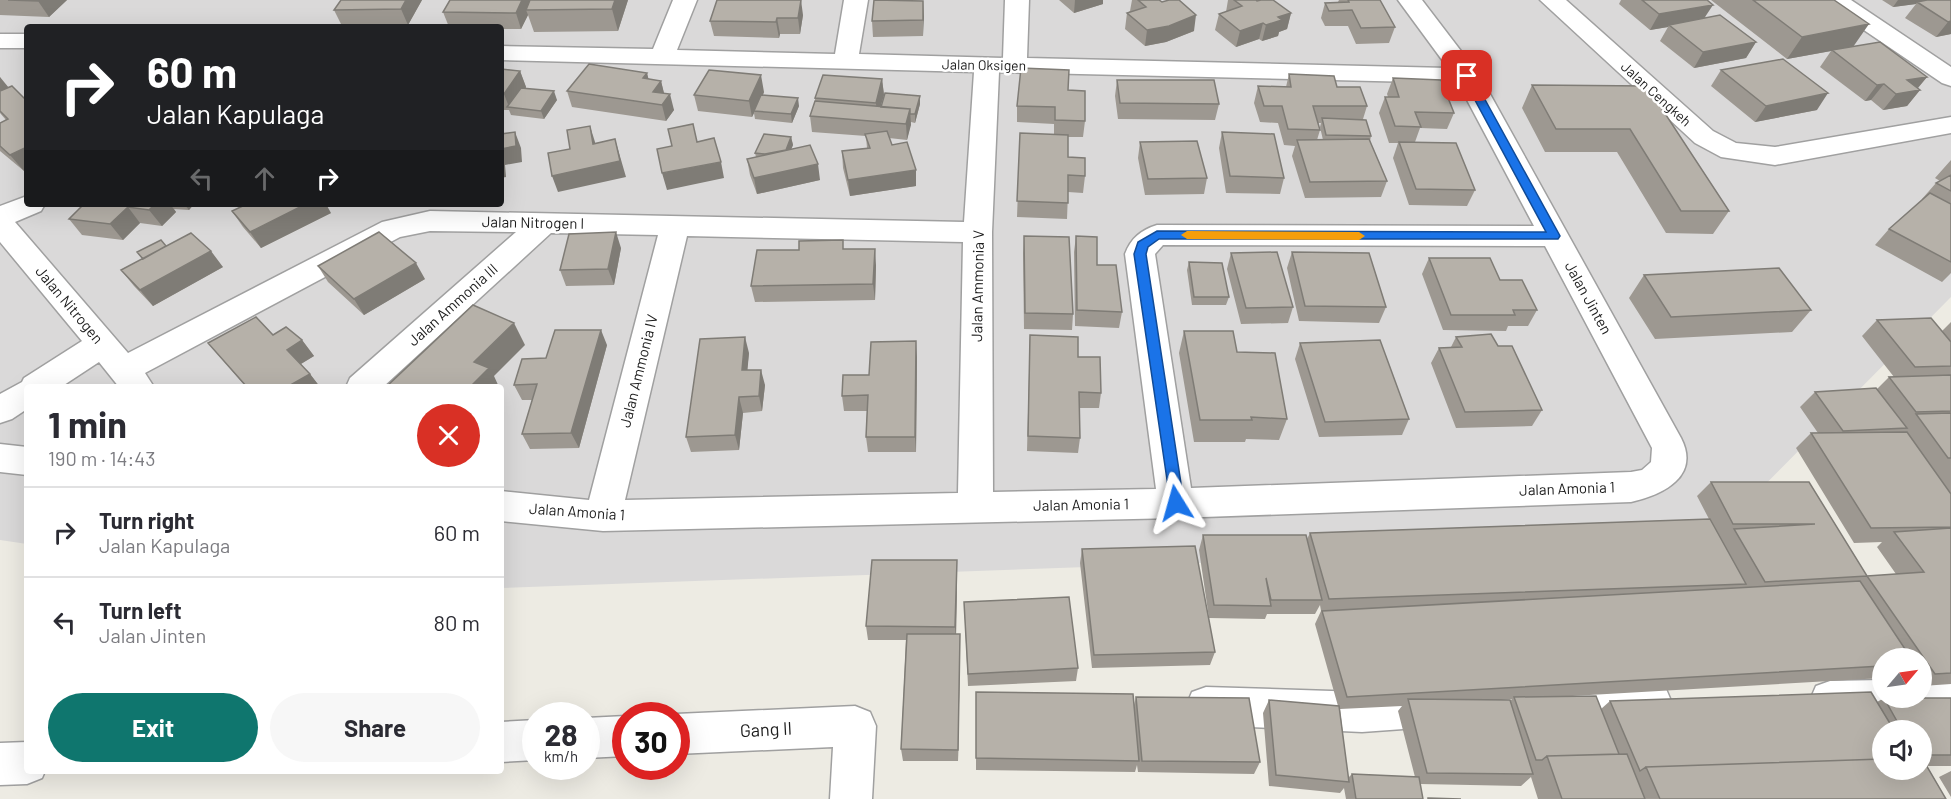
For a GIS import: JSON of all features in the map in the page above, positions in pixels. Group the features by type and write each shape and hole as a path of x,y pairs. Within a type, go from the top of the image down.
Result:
{"street":[{"path":"662,57 685,0"},
{"path":"846,61 856,0"},
{"name":"Jalan Ammonia V","path":"975,508 978,232 1001,65 1017,0"},
{"name":"Jalan Jinten","path":"1410,0 1467,76 1669,448 1669,466 1660,478"},
{"name":"Jalan Cengkeh","path":"1552,0 1704,137 1730,151 1775,156 1951,125"},
{"path":"1835,0 1951,78"},
{"path":"0,41 24,41"},
{"name":"Jalan Oksigen","path":"504,53 1467,76"},
{"path":"0,218 24,207"},
{"name":"Jalan Nitrogen I","path":"132,378 392,229 430,221 978,232"},
{"name":"Jalan Nitrogen","path":"0,223 132,378"},
{"name":"Jalan Ammonia III","path":"365,384 544,223"},
{"name":"Jalan Ammonia IV","path":"603,516 675,226"},
{"path":"1176,503 1140,254 1142,245 1148,240 1157,235 1554,236"},
{"path":"41,384 102,344"},
{"path":"0,410 24,395"},
{"path":"0,458 24,461"},
{"name":"Jalan Amonia 1","path":"504,506 603,516 975,508 1631,487 1660,478"},
{"path":"1796,700 1951,698"},
{"path":"1523,705 1689,702"},
{"path":"1176,704 1362,712 1476,706"},
{"name":"Gang II","path":"690,733 855,726 851,799"},
{"path":"504,742 522,741"},
{"path":"0,764 24,763"}],"shaded area":[{"path":"0,0 1951,0 1951,297 1705,545 504,588 504,384 24,384 24,544 0,540"}],"building":[{"path":"341,0 406,0 401,9 334,10"},
{"path":"450,0 522,0 516,13 443,12"},
{"path":"530,0 615,0 612,9 526,10"},
{"path":"717,0 801,0 798,18 777,18 776,22 710,21"},
{"path":"874,0 923,1 923,20 872,21"},
{"path":"1138,0 1162,2 1179,0 1196,15 1169,26 1147,30 1127,13 1146,7"},
{"path":"1234,0 1273,0 1291,13 1278,17 1282,20 1266,25 1263,23 1240,31 1219,14 1242,6"},
{"path":"1348,0 1380,0 1395,27 1361,28 1352,10 1329,11 1325,3 1349,2"},
{"path":"1642,0 1707,0 1713,5 1659,14"},
{"path":"1753,0 1834,0 1869,24 1802,37"},
{"path":"1951,0 1951,21 1948,22 1917,2"},
{"path":"1720,15 1756,42 1703,52 1669,25"},
{"path":"1880,42 1927,77 1907,80 1920,90 1896,94 1884,84 1877,85 1832,50"},
{"path":"1783,59 1828,93 1766,106 1721,70"},
{"path":"589,64 647,73 643,78 661,81 653,92 670,94 662,105 567,91"},
{"path":"1021,68 1069,70 1068,90 1085,91 1085,121 1055,120 1055,107 1017,106"},
{"path":"504,69 520,71 504,94"},
{"path":"709,70 761,75 749,101 694,95"},
{"path":"1289,74 1334,76 1337,87 1360,87 1367,106 1313,106 1320,130 1288,129 1282,106 1264,106 1258,86 1291,87"},
{"path":"823,75 882,79 876,103 815,98"},
{"path":"1393,78 1441,80 1454,113 1415,112 1421,127 1395,126 1385,97 1399,97"},
{"path":"1117,80 1214,80 1219,104 1120,103"},
{"path":"1532,85 1647,86 1729,211 1681,211 1630,129 1556,129"},
{"path":"12,86 24,98 24,148 10,155 0,146 0,123 8,119 0,111 0,91"},
{"path":"521,88 554,91 541,111 507,107"},
{"path":"885,93 920,96 915,114 910,114 910,109 881,107"},
{"path":"761,95 798,98 791,114 754,111"},
{"path":"815,101 910,109 906,124 810,116"},
{"path":"1322,118 1366,120 1371,136 1326,135"},
{"path":"693,124 697,142 714,138 721,162 662,173 657,149 672,146 668,129"},
{"path":"590,126 593,144 615,139 620,161 552,176 548,153 570,149 567,130"},
{"path":"887,131 892,145 907,142 916,170 848,180 842,151 870,148 865,134"},
{"path":"515,132 516,146 504,148 504,134"},
{"path":"1222,132 1274,134 1284,178 1230,176"},
{"path":"1020,133 1068,135 1068,157 1085,158 1085,176 1068,175 1068,203 1017,201"},
{"path":"764,134 791,137 786,150 765,154 755,153"},
{"path":"1369,139 1387,181 1310,182 1297,140"},
{"path":"1197,141 1207,178 1148,179 1140,142"},
{"path":"1399,142 1456,143 1475,190 1416,189"},
{"path":"810,145 818,164 754,178 747,159"},
{"path":"1951,175 1951,191 1936,183"},
{"path":"1930,193 1951,204 1951,262 1889,229"},
{"path":"81,207 128,207 110,224 69,219"},
{"path":"128,207 152,207 149,210"},
{"path":"241,207 300,207 250,232 232,211"},
{"path":"379,232 416,263 354,299 318,266"},
{"path":"616,232 608,269 560,270 569,234"},
{"path":"191,233 211,251 140,290 121,270"},
{"path":"1024,236 1069,237 1073,314 1025,313"},
{"path":"1076,236 1097,237 1097,265 1116,265 1122,312 1077,310"},
{"path":"161,240 166,246 143,259 137,252"},
{"path":"843,240 843,249 875,249 873,284 751,286 757,250 799,250 799,241"},
{"path":"1277,252 1293,307 1246,308 1231,253"},
{"path":"1292,252 1369,253 1386,307 1305,306"},
{"path":"1429,258 1490,258 1500,280 1522,280 1537,310 1513,310 1515,315 1451,315"},
{"path":"1189,262 1222,263 1229,297 1194,297"},
{"path":"1779,268 1811,310 1671,317 1644,275"},
{"path":"473,305 514,323 474,362 489,368 473,384 389,384"},
{"path":"256,317 273,335 286,327 302,340 287,350 310,374 292,384 244,384 208,343"},
{"path":"1931,318 1951,342 1951,366 1915,367 1877,320"},
{"path":"555,330 601,330 571,433 522,434 537,384 514,385 522,359 546,358"},
{"path":"1184,331 1233,331 1237,352 1275,353 1287,419 1251,417 1252,420 1200,420"},
{"path":"1491,334 1498,346 1512,346 1542,410 1465,412 1439,348 1462,347 1456,337"},
{"path":"1030,335 1078,337 1078,357 1100,357 1101,393 1079,392 1080,438 1028,436"},
{"path":"745,337 742,370 761,370 759,396 739,397 735,435 686,437 700,339"},
{"path":"1380,340 1409,419 1325,422 1300,343"},
{"path":"916,341 915,437 866,437 868,395 842,396 843,375 869,375 871,342"},
{"path":"1951,375 1951,411 1916,412 1889,377"},
{"path":"1876,388 1907,428 1843,431 1815,392"},
{"path":"1951,413 1951,458 1948,458 1916,414"},
{"path":"1907,432 1951,494 1951,527 1871,528 1811,433"},
{"path":"1711,482 1809,482 1867,576 1765,582 1734,529 1815,524 1733,524"},
{"path":"1710,519 1746,584 1329,599 1310,533"},
{"path":"1951,528 1951,673 1935,674 1932,670 1932,648 1917,648 1867,576 1924,572 1894,532"},
{"path":"1203,535 1306,535 1322,600 1271,600 1266,578 1271,606 1214,605"},
{"path":"1195,546 1215,652 1094,655 1082,549"},
{"path":"872,560 957,560 955,627 866,626"},
{"path":"1860,581 1904,648 1872,648 1872,667 1347,697 1322,611"},
{"path":"1069,597 1078,668 968,674 964,602"},
{"path":"907,634 960,634 958,750 901,749"},
{"path":"976,692 1133,694 1139,761 976,758"},
{"path":"1871,692 1872,708 1881,708 1888,720 1872,720 1872,759 1646,767 1640,771 1610,701"},
{"path":"1596,696 1619,754 1547,756 1542,760 1536,760 1514,697"},
{"path":"1136,697 1249,698 1260,762 1142,761"},
{"path":"1932,698 1951,698 1951,755 1932,755 1932,720 1896,720 1890,708 1932,708"},
{"path":"1408,699 1510,700 1533,774 1427,773"},
{"path":"1269,700 1339,706 1349,782 1276,775"},
{"path":"1627,754 1645,799 1562,799 1547,756"},
{"path":"1872,759 1872,780 1932,780 1932,775 1946,799 1660,799 1646,767"},
{"path":"1352,774 1419,777 1423,799 1356,799"}],"slow traffic":[{"path":"1187,235 1359,236"}],"route":[{"path":"1176,503 1140,254 1142,245 1157,235 1554,236 1467,76"}]}
